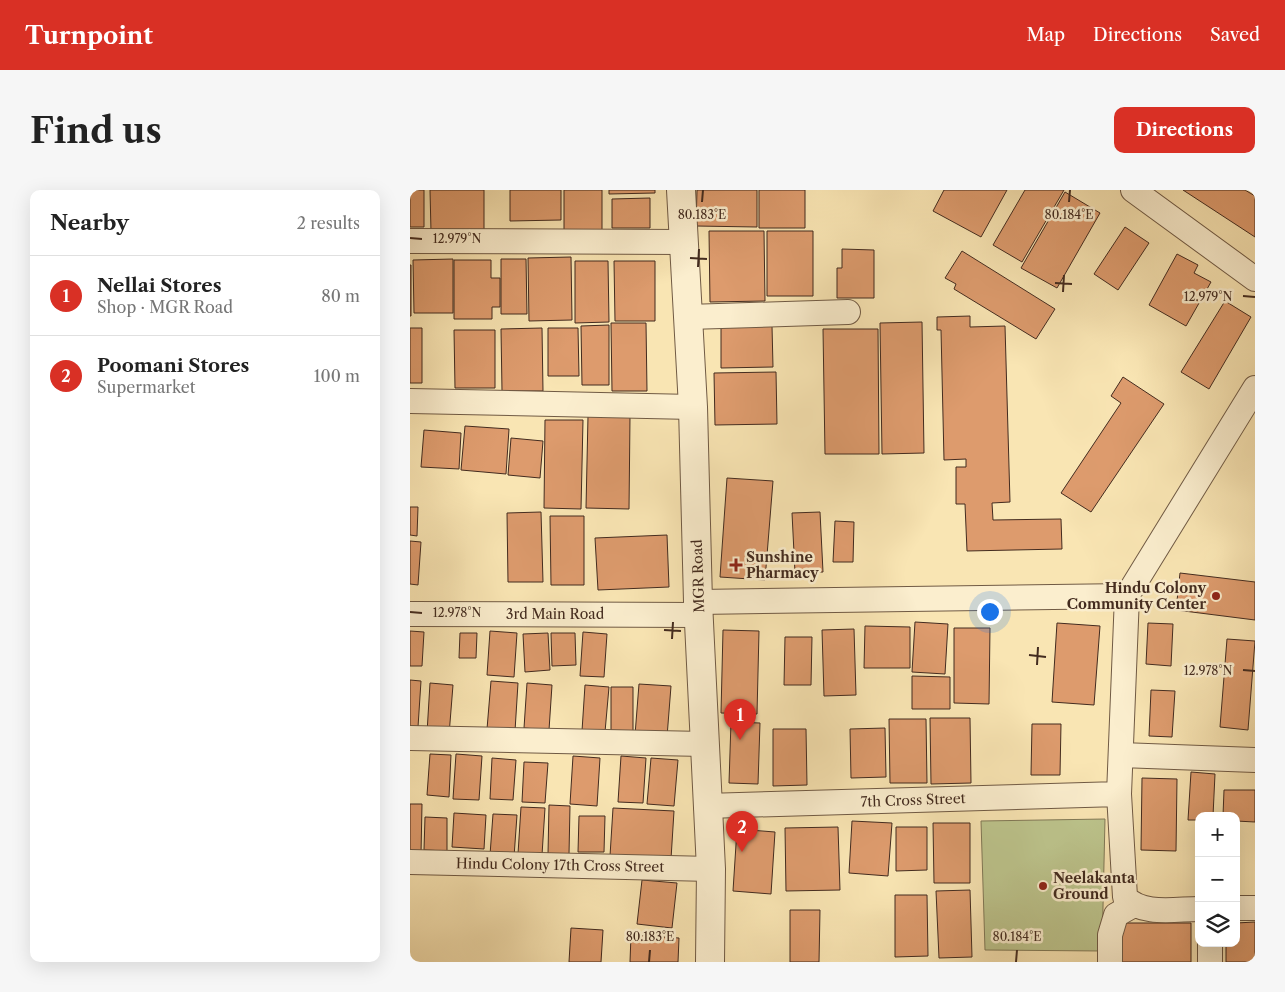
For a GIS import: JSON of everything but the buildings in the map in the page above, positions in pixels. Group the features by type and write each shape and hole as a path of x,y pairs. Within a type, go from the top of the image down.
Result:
{"street":[{"name":"MGR Road","path":"681,190 693,407 706,806 711,869 710,962"},
{"path":"1133,190 1255,279"},
{"path":"410,241 684,242"},
{"path":"688,317 848,312"},
{"path":"1132,906 1125,897 1119,794 1126,596 1255,388"},
{"path":"410,401 693,407"},
{"name":"3rd Main Road","path":"410,614 1126,596"},
{"path":"410,738 704,744"},
{"path":"1121,755 1255,760"},
{"name":"7th Cross Street","path":"706,806 1119,794"},
{"name":"Hindu Colony 17th Cross Street","path":"410,862 711,869"},
{"path":"1110,962 1110,935 1116,915 1132,906 1148,909 1195,908"},
{"path":"1240,908 1255,908"},
{"path":"1210,947 1210,962"}],"green space":[{"name":"Neelakanta Ground","path":"1105,819 1102,951 985,950 981,821"}],"place":[{"name":"Sunshine Pharmacy","path":"736,565"},
{"name":"Hindu Colony Community Center","path":"1216,596"},
{"name":"Nellai Stores","path":"740,740"},
{"name":"Poomani Stores","path":"742,852"},
{"name":"Neelakanta Ground","path":"1043,886"}]}
